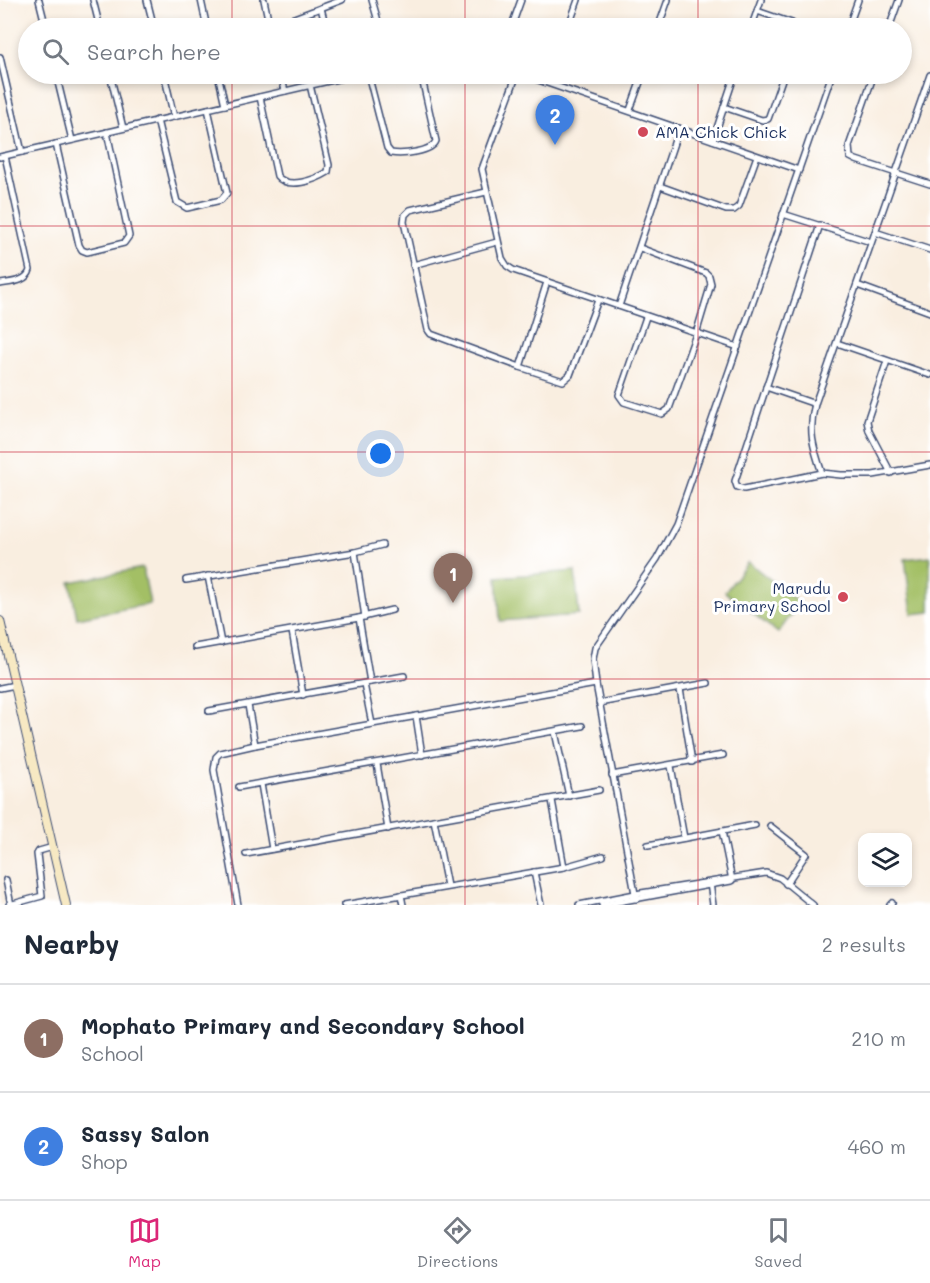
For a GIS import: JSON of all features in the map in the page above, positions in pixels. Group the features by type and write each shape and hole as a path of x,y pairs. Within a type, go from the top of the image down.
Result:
{"street":[{"path":"39,0 44,18"},
{"path":"93,0 98,18"},
{"path":"147,0 152,18"},
{"path":"201,0 205,18"},
{"path":"264,0 268,18"},
{"path":"296,18 342,0"},
{"path":"372,0 377,18"},
{"path":"515,18 521,0"},
{"path":"572,18 578,0"},
{"path":"662,18 668,0"},
{"path":"755,18 761,0"},
{"path":"852,18 858,0"},
{"path":"893,18 899,0"},
{"path":"321,8 324,18"},
{"path":"757,11 777,18"},
{"path":"0,57 22,152"},
{"path":"822,473 811,432 812,416 930,75"},
{"path":"58,84 72,140"},
{"path":"112,84 123,128"},
{"path":"166,84 174,117"},
{"path":"220,84 225,105"},
{"path":"283,84 285,91"},
{"path":"0,284 24,278 30,270 2,156 313,84"},
{"path":"371,84 387,148 391,153 397,154 430,149 436,141 423,84"},
{"path":"513,84 482,169 497,242 507,266 646,317 738,347"},
{"path":"552,84 799,170"},
{"path":"630,110 639,84"},
{"path":"713,140 732,84"},
{"path":"724,107 762,120 768,119 780,84"},
{"path":"635,896 599,703 593,659 595,648 657,559 676,524 829,84"},
{"path":"871,84 849,152 850,157 930,184"},
{"path":"260,97 277,176 286,183 292,184 322,176 328,172 329,165 310,85"},
{"path":"157,120 177,202 187,208 199,206 221,200 227,193 208,109"},
{"path":"619,306 679,128"},
{"path":"56,144 79,245 87,252 124,243 129,236 107,132"},
{"path":"660,186 726,210 734,210 739,206 757,156"},
{"path":"486,192 410,210 405,215 404,222 413,265 428,330 431,334 561,381 568,379 598,300"},
{"path":"783,214 871,242"},
{"path":"820,225 735,476 736,485 744,489 822,473 857,476 891,473 930,465"},
{"path":"875,232 930,250"},
{"path":"413,265 497,242"},
{"path":"640,248 710,276 711,287 696,334 666,413 662,414 627,403 622,400 620,392 646,317"},
{"path":"520,367 547,282"},
{"path":"856,285 930,312"},
{"path":"837,343 930,375"},
{"path":"888,361 867,421 869,431 891,473"},
{"path":"766,387 816,404"},
{"path":"186,580 355,552 382,545"},
{"path":"355,552 372,724"},
{"path":"208,576 221,644"},
{"path":"195,646 221,644 362,618 392,610"},
{"path":"0,621 66,905"},
{"path":"292,631 303,695"},
{"path":"209,711 404,676"},
{"path":"599,703 708,683"},
{"path":"238,905 213,764 216,757 225,751 596,684"},
{"path":"0,688 15,685"},
{"path":"680,689 692,762"},
{"path":"248,705 255,745"},
{"path":"416,716 422,755"},
{"path":"239,787 582,726"},
{"path":"555,732 569,796"},
{"path":"612,775 723,755"},
{"path":"377,764 388,830"},
{"path":"671,766 684,838"},
{"path":"261,784 272,849"},
{"path":"246,854 599,790"},
{"path":"552,800 564,867"},
{"path":"434,820 447,886"},
{"path":"648,845 755,825"},
{"path":"770,826 806,854 786,884"},
{"path":"722,831 732,879"},
{"path":"6,880 10,905 42,896 37,854 39,851 53,847"},
{"path":"344,905 564,867 603,856"},
{"path":"534,872 541,905"},
{"path":"579,905 770,873 813,905"},
{"path":"710,884 714,905"},
{"path":"401,895 403,905"},
{"path":"602,905 635,896"}],"green space":[{"path":"930,556 930,612 912,614 905,559"},
{"path":"748,562 800,603 778,633 725,592"},
{"path":"143,568 150,604 77,618 70,582"},
{"path":"575,571 579,615 500,621 497,577"}],"place":[{"name":"AMA Chick Chick","path":"643,132"},
{"name":"Sassy Salon","path":"555,145"},
{"name":"Marudu Primary School","path":"843,597"},
{"name":"Mophato Primary and Secondary School","path":"453,603"}]}
